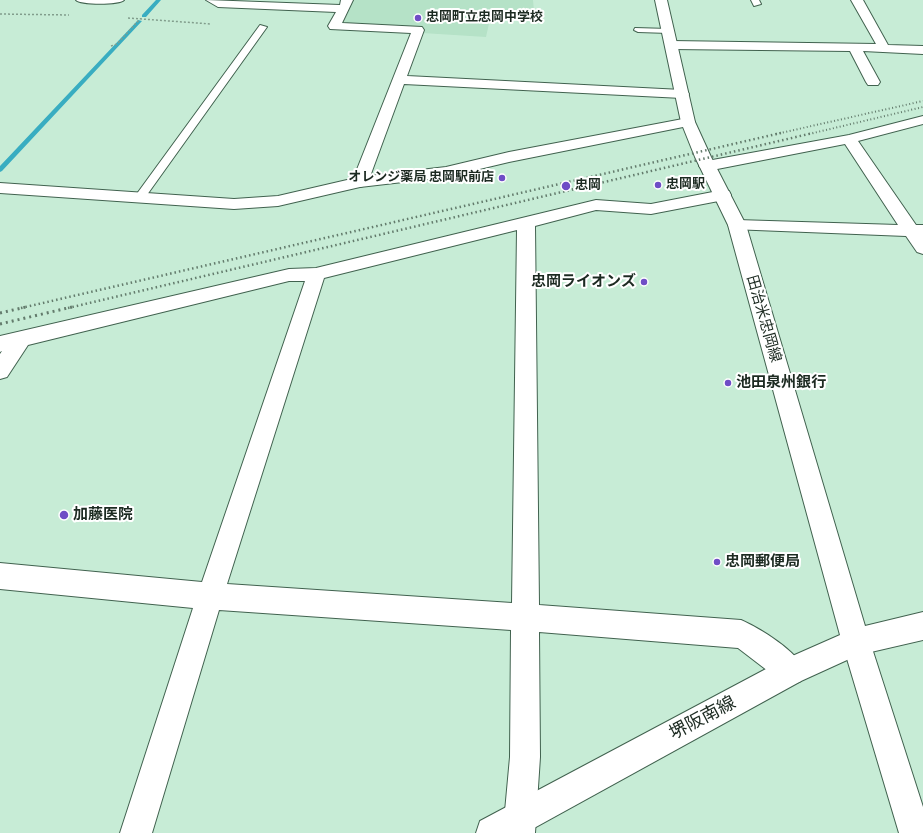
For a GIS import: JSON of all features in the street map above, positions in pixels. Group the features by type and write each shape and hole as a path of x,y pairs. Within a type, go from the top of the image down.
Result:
{"street":[{"path":"82,0 118,0"},
{"path":"212,0 218,4 345,4 334,26 418,30 360,182"},
{"name":"田治米忠岡線","path":"661,0 688,122 707,166 737,224 856,642 915,833"},
{"path":"857,0 884,48"},
{"path":"669,34 854,47 923,50"},
{"path":"854,47 873,82"},
{"path":"399,80 682,94"},
{"path":"707,166 849,139 923,120"},
{"path":"0,188 234,204 257,203 293,198 360,182 446,172 509,157 688,122"},
{"path":"849,139 918,231 923,248"},
{"path":"0,344 289,275 316,274 596,205 651,210 723,195"},
{"path":"519,826 525,757 524,617 526,222"},
{"path":"737,224 918,231"},
{"path":"136,833 210,596 316,274"},
{"path":"0,371 21,339"},
{"path":"0,576 210,596 524,617 742,634 752,640 791,671"},
{"name":"堺阪南線","path":"492,833 519,826 791,671 856,642 923,626"}],"lane":[{"path":"140,197 263,27"},
{"path":"638,28 669,34"}],"path":[{"path":"0,14 71,15"},
{"path":"111,46 117,44 141,18"}],"shaded area":[{"name":"忠岡町立忠岡中学校","path":"353,0 533,0 534,11 492,10 486,37 422,33 423,27 343,24"}],"waterway":[{"path":"144,16 159,0"},
{"path":"0,170 140,21"}],"railway":[{"path":"776,134 923,101"},
{"path":"809,134 923,107"},
{"path":"21,308 781,133"},
{"path":"68,308 813,133"},
{"path":"0,313 26,307"},
{"path":"0,324 72,307"}],"place":[{"name":"忠岡町立忠岡中学校","path":"418,18"},
{"name":"オレンジ薬局 忠岡駅前店","path":"502,178"},
{"name":"忠岡駅","path":"658,185"},
{"name":"忠岡","path":"566,186"},
{"name":"忠岡ライオンズ","path":"644,282"},
{"name":"池田泉州銀行","path":"728,383"},
{"name":"加藤医院","path":"64,515"},
{"name":"忠岡郵便局","path":"717,562"}]}
